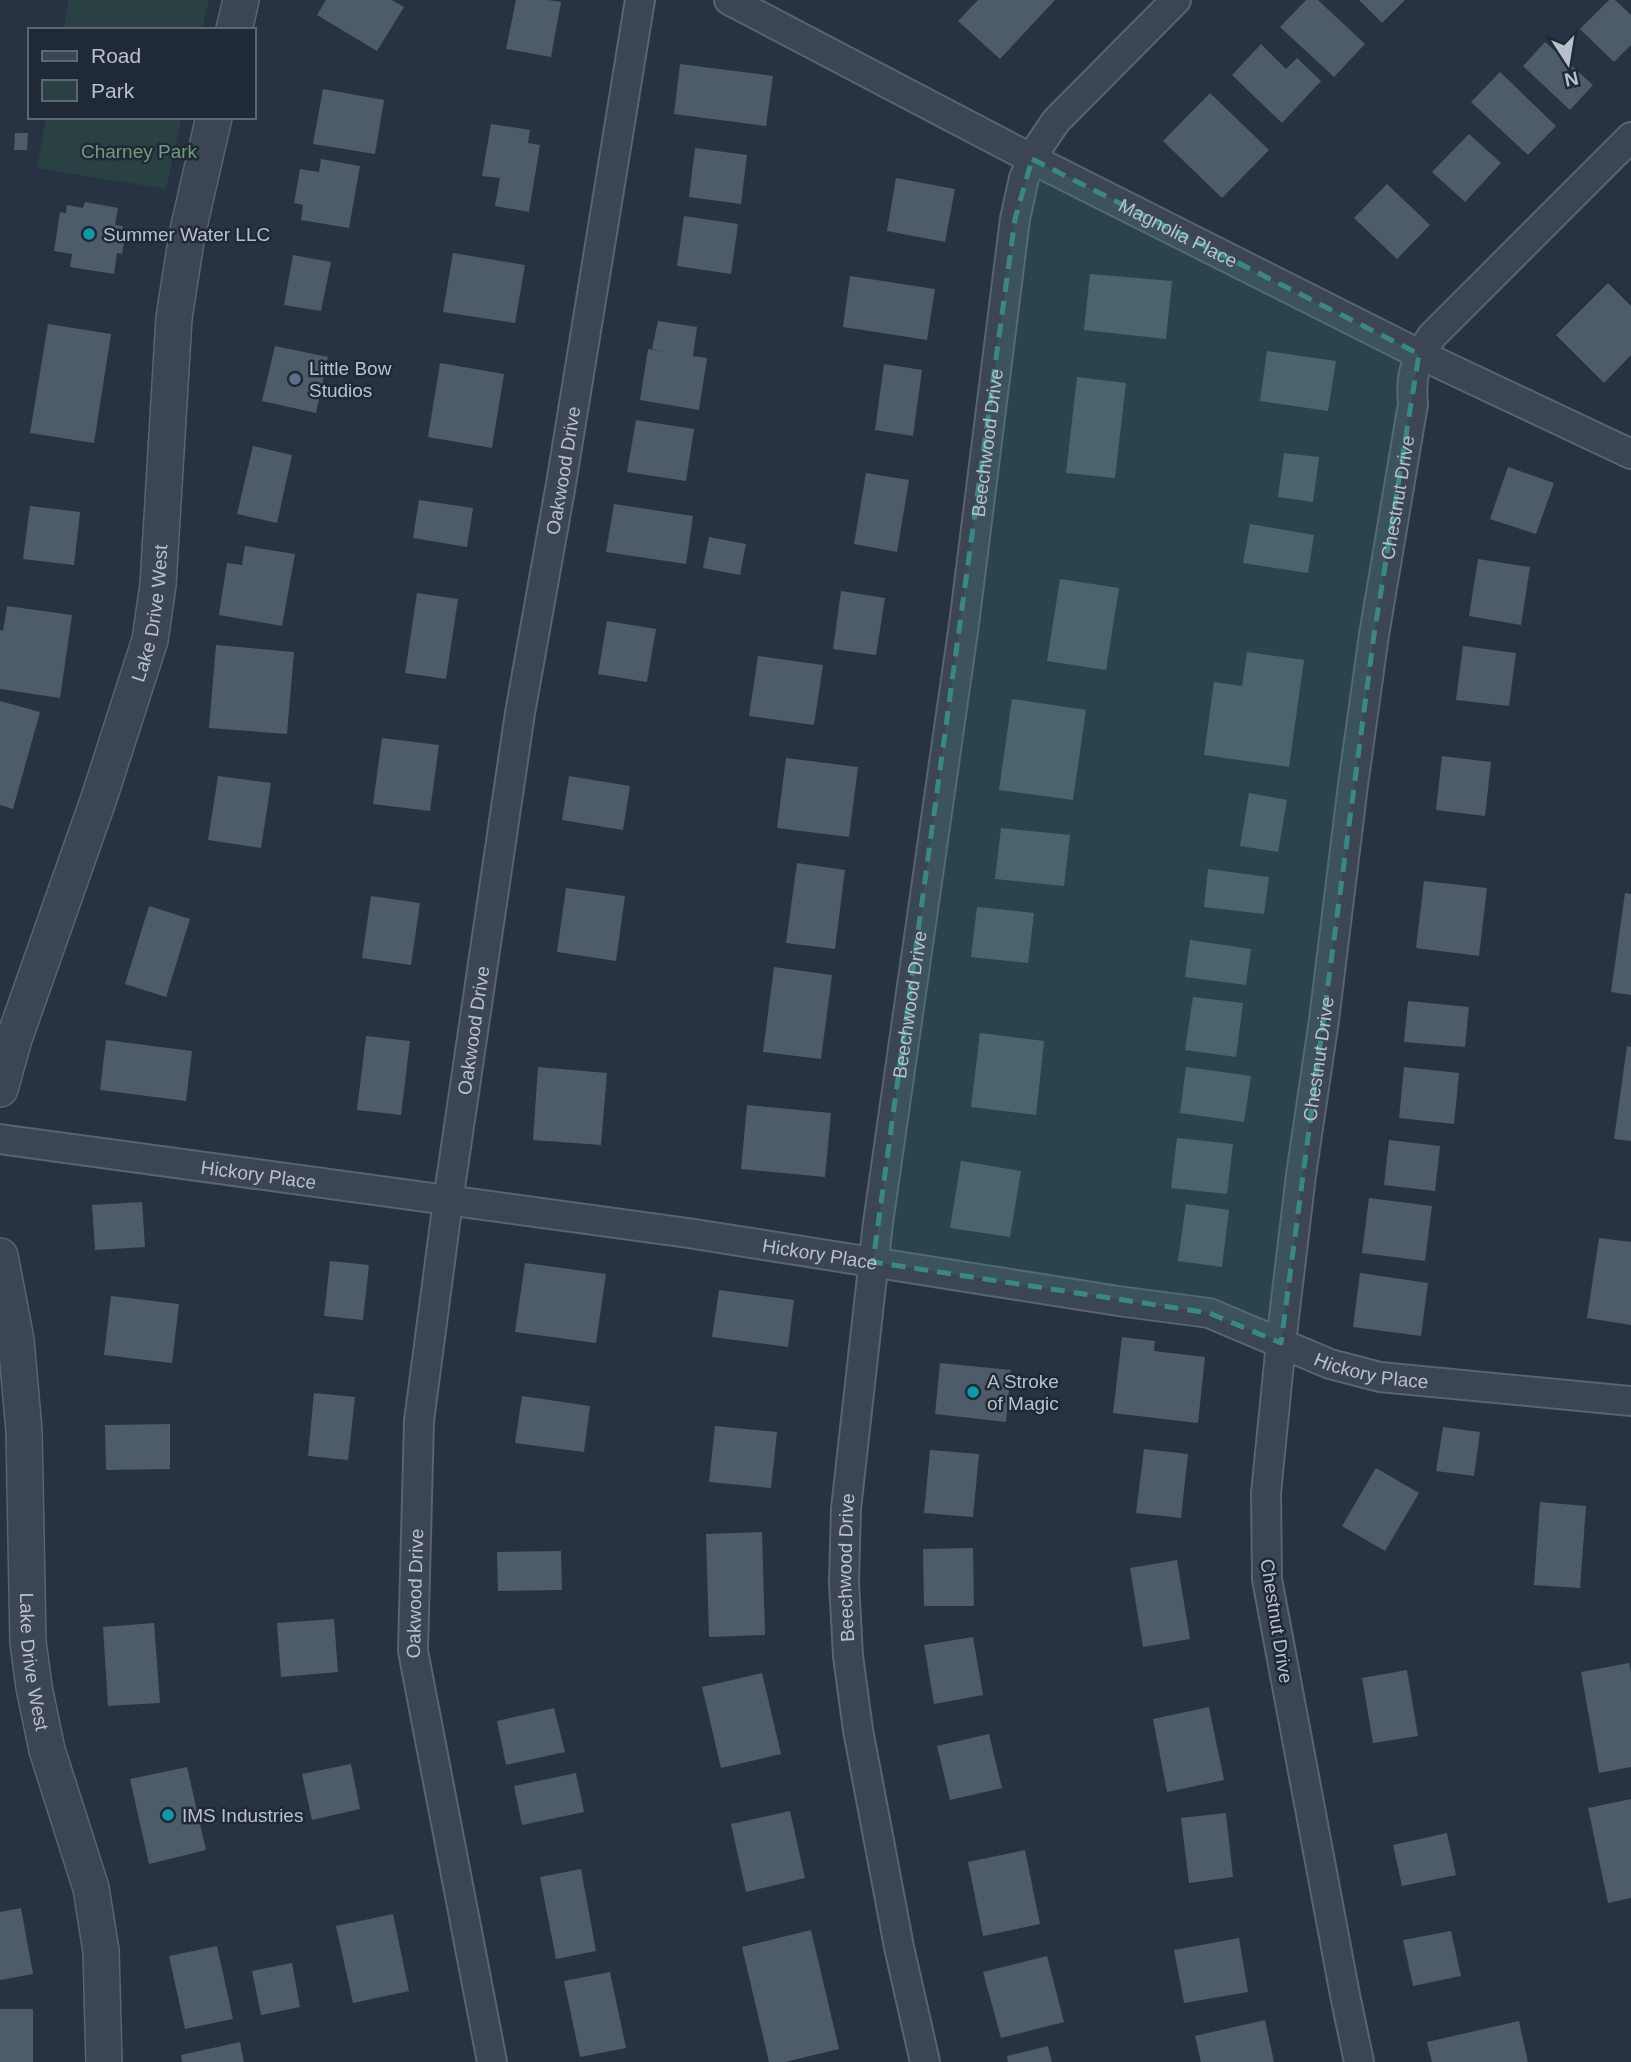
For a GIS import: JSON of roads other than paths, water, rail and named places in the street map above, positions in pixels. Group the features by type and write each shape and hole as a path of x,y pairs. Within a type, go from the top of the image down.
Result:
{"street":[{"path":"234,28 241,0"},
{"name":"Oakwood Drive","path":"492,2062 413,1651 419,1421 448,1200 520,713 640,0"},
{"name":"Magnolia Place","path":"729,0 1032,159 1419,354 1631,454"},
{"name":"Beechwood Drive","path":"925,2062 865,1771 848,1656 844,1582 846,1509 873,1262 964,624 1015,219 1024,178 1037,149 1056,121 1176,0"},
{"name":"Lake Drive West","path":"0,1089 13,1039 99,798 150,640 158,584 174,318 187,235 214,119"},
{"name":"Chestnut Drive","path":"1359,2062 1267,1579 1266,1493 1301,1175 1324,1020 1370,662 1413,404 1413,374 1419,354 1433,336 1631,137"},
{"name":"Hickory Place","path":"0,1139 688,1233 1209,1313 1330,1364 1380,1377 1631,1401"},
{"name":"Lake Drive West","path":"0,1255 16,1340 23,1432 30,1654 34,1688 47,1750 91,1888 101,1951 104,2062"}],"place":[{"name":"Summer Water LLC","path":"89,234"},
{"name":"Little Bow Studios","path":"295,379"},
{"name":"A Stroke of Magic","path":"973,1392"},
{"name":"IMS Industries","path":"168,1815"}],"park label":[{"name":"Charney Park","path":"139,151"}]}
